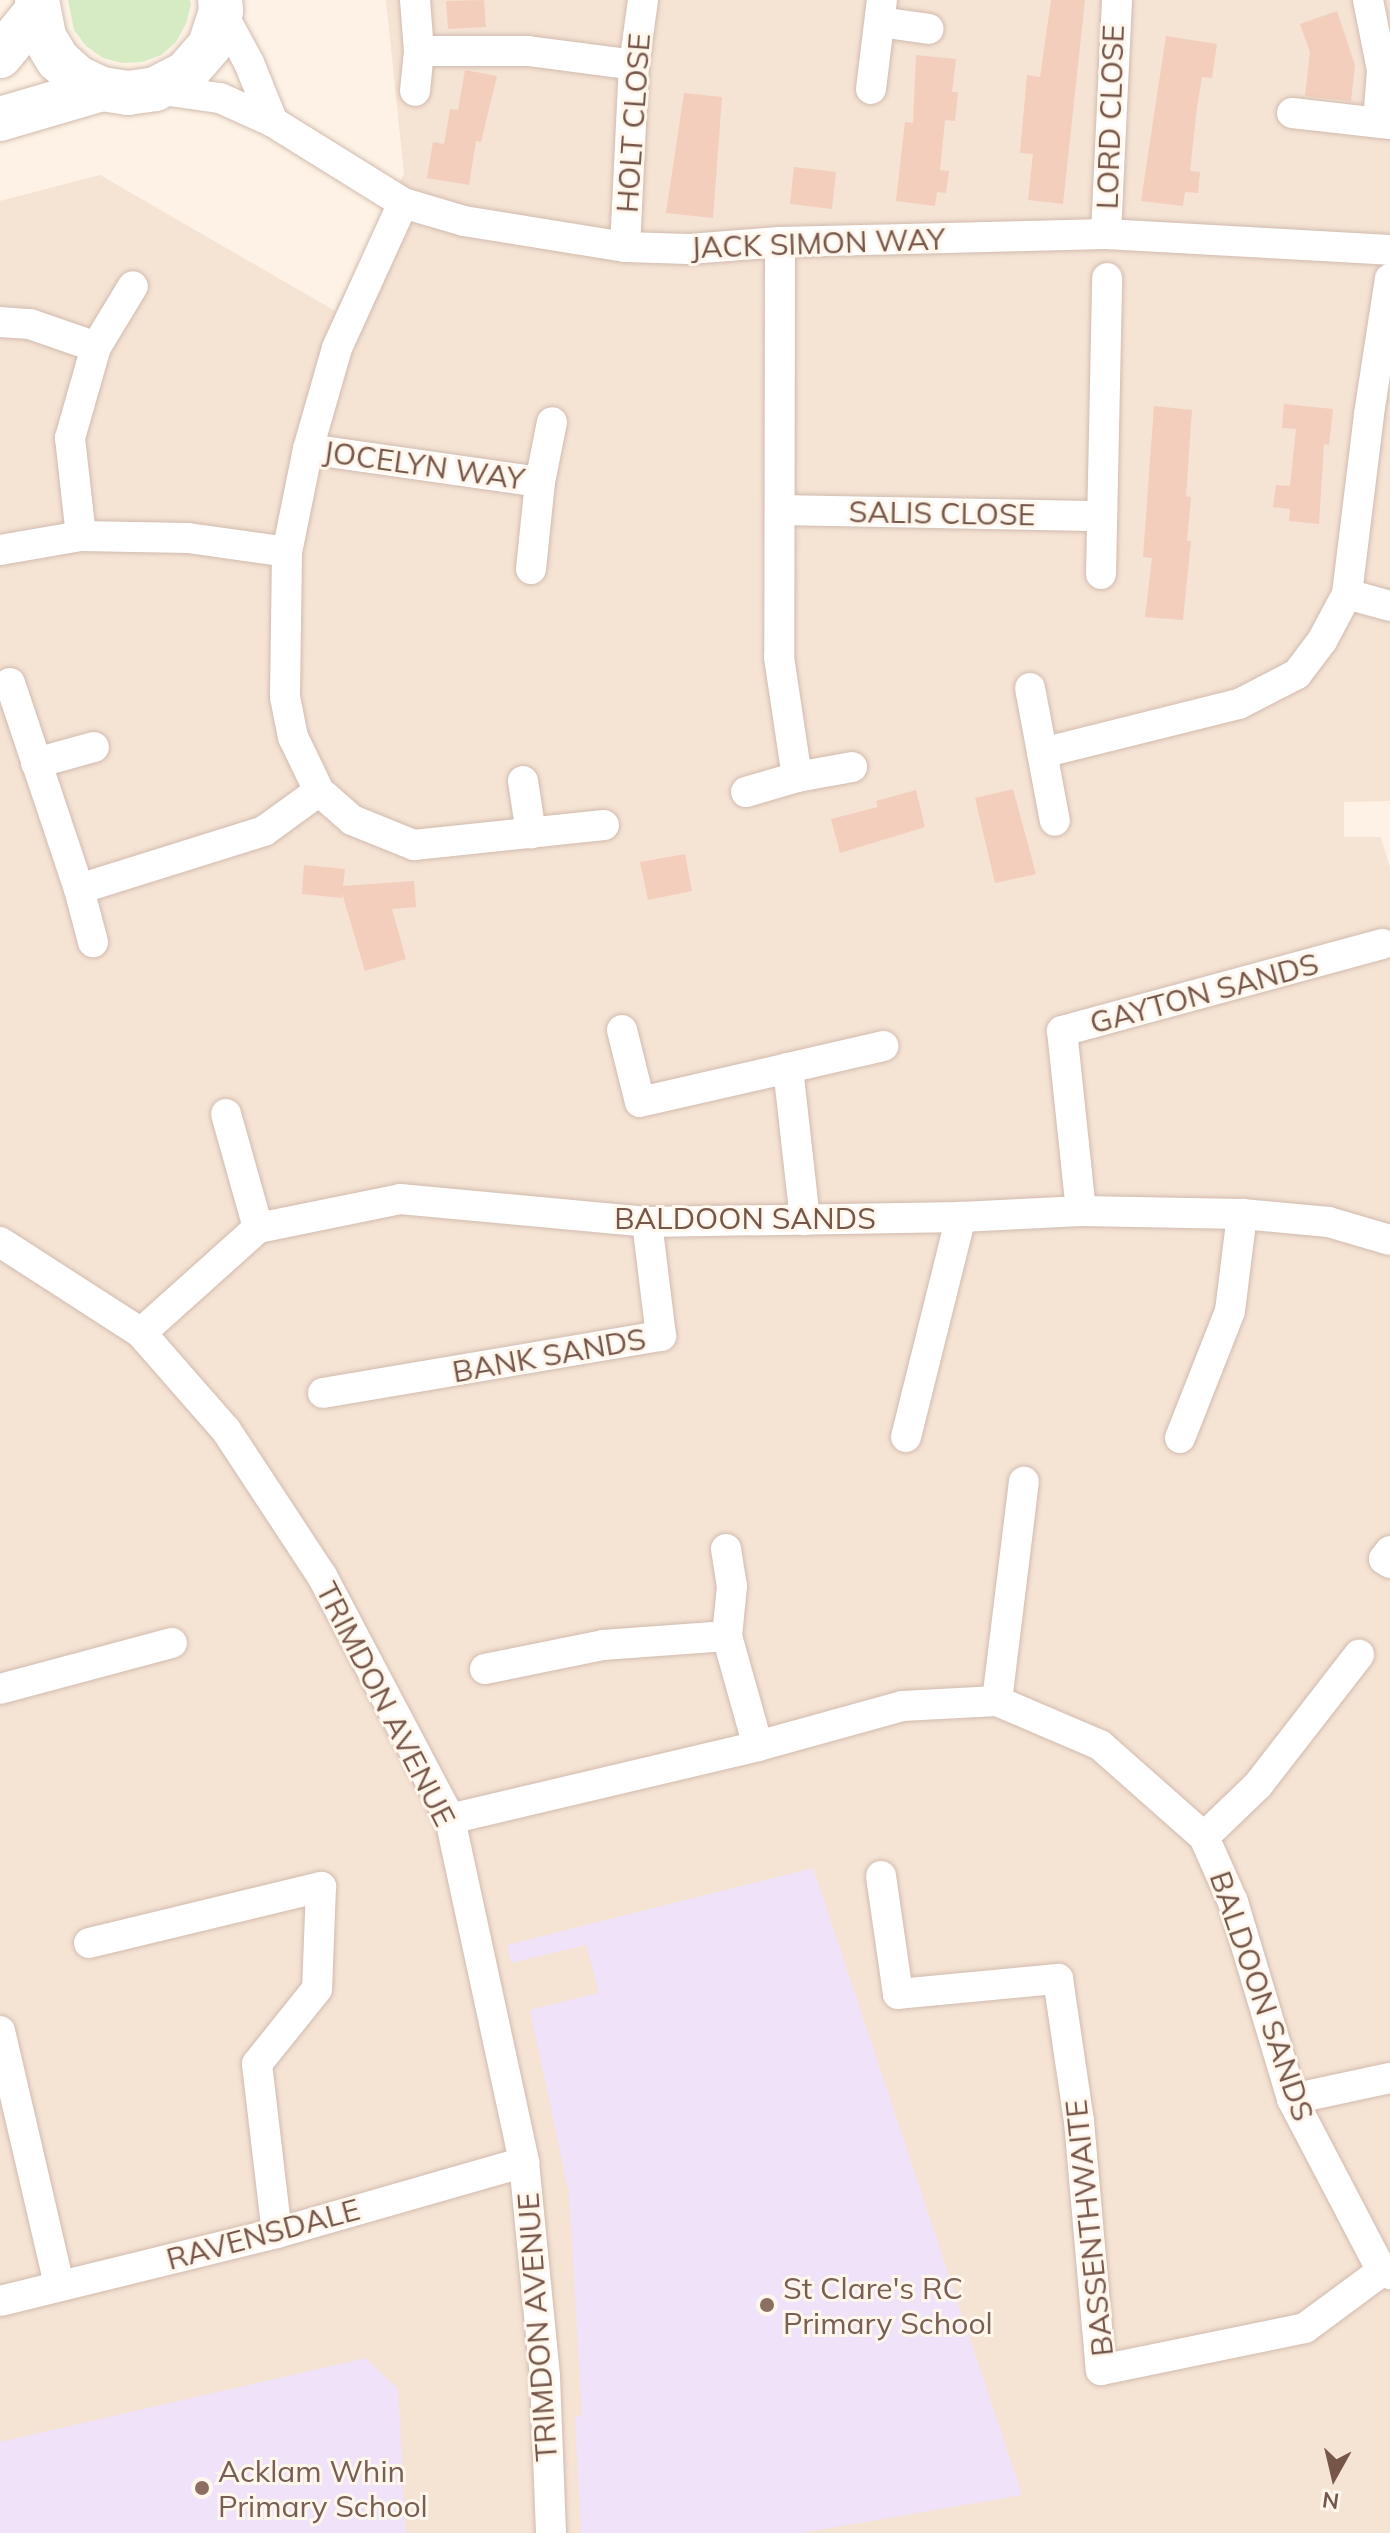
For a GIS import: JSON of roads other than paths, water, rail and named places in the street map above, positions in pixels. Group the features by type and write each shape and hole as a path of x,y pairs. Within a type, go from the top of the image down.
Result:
{"main road":[{"path":"37,6 44,37 58,60 78,78 102,89 128,93 155,89 186,73 210,45 220,6"},
{"path":"0,56 37,6"},
{"path":"0,119 102,89"}],"street":[{"path":"415,0 419,51 415,91"},
{"name":"HOLT CLOSE","path":"625,247 634,65 643,0"},
{"name":"LORD CLOSE","path":"1106,234 1117,0"},
{"path":"1292,113 1384,123 1382,70 1368,0"},
{"path":"220,6 249,63 273,122"},
{"path":"871,89 881,11 929,29"},
{"path":"419,51 528,51 634,65"},
{"name":"JACK SIMON WAY","path":"155,89 220,98 273,122 403,203 464,221 625,247 689,249 780,242 1106,234 1390,250"},
{"name":"JOCELYN WAY","path":"403,203 337,348 308,449 287,552 285,697 293,737 319,791 352,820 414,845 604,825"},
{"path":"780,242 782,510 779,657 797,777"},
{"path":"1101,574 1107,278"},
{"path":"1042,753 1239,704 1297,674 1322,641 1347,594 1369,414 1390,279"},
{"path":"81,536 70,438 96,347 133,286"},
{"path":"0,322 30,324 96,347"},
{"name":"JOCELYN WAY","path":"531,569 540,482 552,422"},
{"name":"JOCELYN WAY","path":"308,449 540,482"},
{"name":"SALIS CLOSE","path":"782,510 1102,516"},
{"path":"0,550 81,536 188,538 287,552"},
{"path":"1347,594 1390,606"},
{"path":"10,683 79,889 93,942"},
{"path":"1030,688 1055,821"},
{"path":"36,763 94,747"},
{"path":"746,792 797,777 852,767"},
{"path":"523,781 531,833"},
{"path":"79,889 264,831 319,791"},
{"name":"GAYTON SANDS","path":"1081,1211 1062,1031 1382,944"},
{"path":"622,1030 640,1102 883,1046"},
{"path":"788,1068 805,1220"},
{"path":"141,1333 258,1228 226,1114"},
{"name":"BALDOON SANDS","path":"258,1228 400,1199 647,1222 961,1217 1081,1211 1242,1214 1329,1222 1390,1240"},
{"path":"1180,1438 1230,1311 1242,1214"},
{"path":"906,1437 961,1217"},
{"name":"BANK SANDS","path":"323,1393 661,1336 647,1222"},
{"name":"TRIMDON AVENUE","path":"0,1242 141,1333 226,1430 322,1576 450,1819 524,2162 545,2377 551,2533"},
{"path":"997,1701 1024,1482"},
{"path":"726,1549 732,1586 727,1636 758,1746"},
{"path":"1390,1551 1384,1559 1390,1563"},
{"path":"485,1669 603,1645 727,1636"},
{"path":"0,1689 172,1643"},
{"path":"1204,1837 1258,1785 1359,1655"},
{"name":"BALDOON SANDS","path":"450,1819 758,1746 902,1706 997,1701 1100,1745 1204,1837 1233,1902 1292,2099 1386,2273"},
{"name":"BASSENTHWAITE","path":"881,1876 898,1994 1058,1979 1079,2121 1101,2370 1305,2328 1386,2273"},
{"path":"89,1943 321,1887 317,1989 257,2064 277,2233"},
{"path":"0,2031 59,2285"},
{"path":"1292,2099 1390,2078"},
{"name":"RAVENSDALE","path":"0,2301 277,2233 524,2162"}],"place":[{"name":"St Clare's RC Primary School","path":"767,2305"},
{"name":"Acklam Whin Primary School","path":"202,2488"}]}
